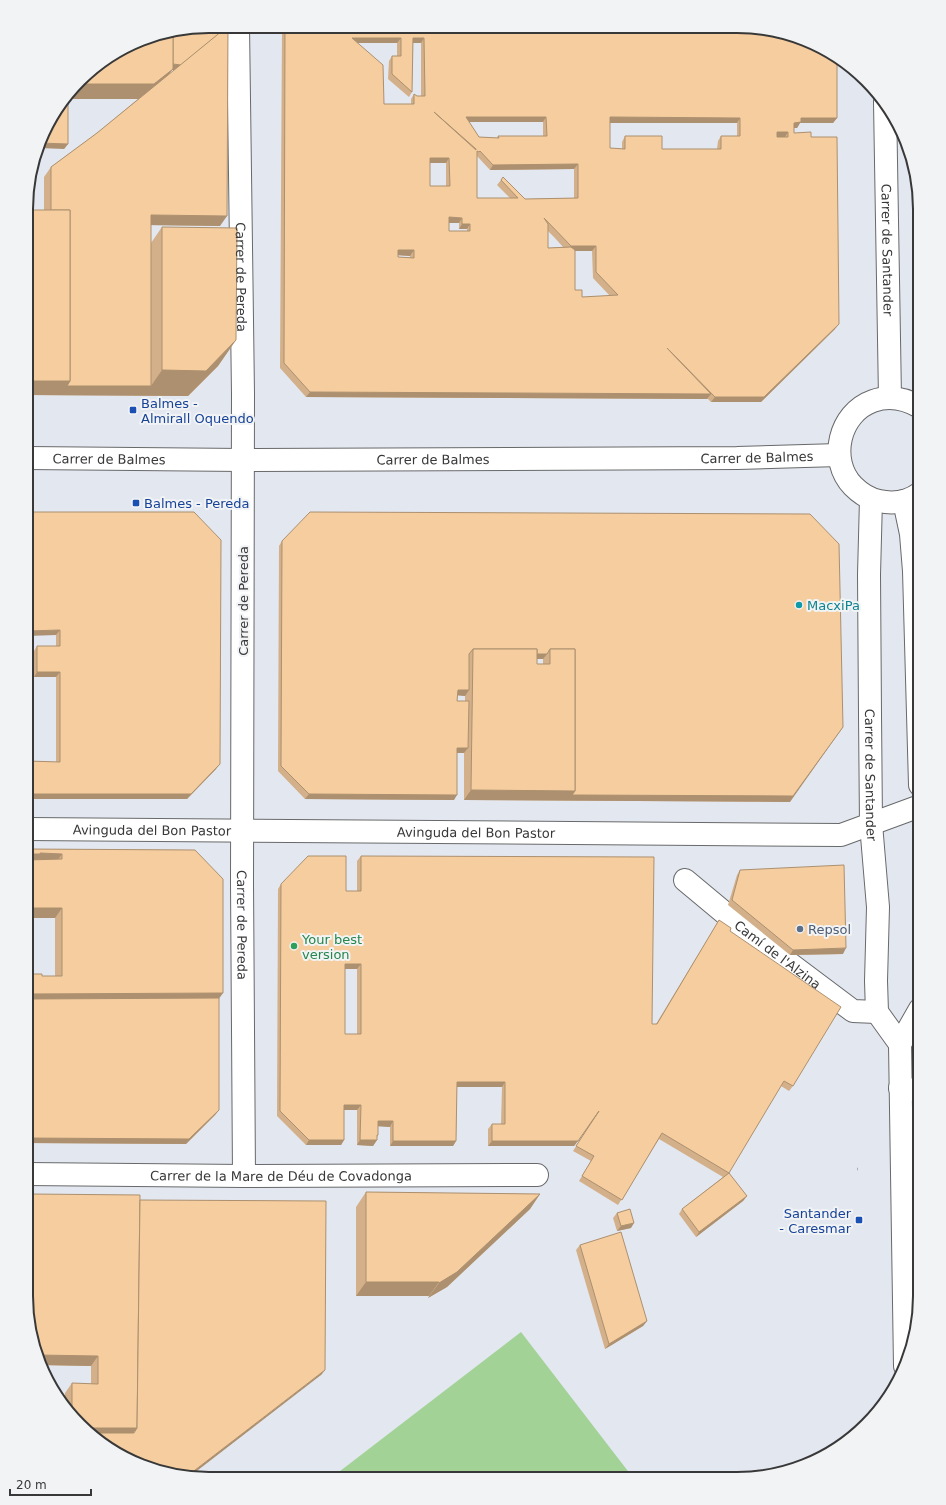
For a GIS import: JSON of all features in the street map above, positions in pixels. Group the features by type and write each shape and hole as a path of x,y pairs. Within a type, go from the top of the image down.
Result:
{"street":[{"name":"Carrer de Pereda","path":"238,33 243,460 242,832 244,1176"},
{"name":"Carrer de Santander","path":"885,115 890,398"},
{"path":"913,403 907,400 890,398 873,401 858,409 847,422 840,438 839,455 842,469 849,481 859,492 871,499 888,502 912,497 911,534 913,559"},
{"name":"Carrer de Balmes","path":"33,458 243,460 737,458 839,455"},
{"name":"Carrer de Santander","path":"871,499 869,575 871,824 878,908 876,981 877,1012"},
{"name":"Avinguda del Bon Pastor","path":"33,830 840,835 913,809"},
{"name":"Camí de l'Alzina","path":"685,880 745,930 853,1011 877,1012"},
{"path":"877,1012 900,1044 910,1090 902,1172 905,1350"},
{"path":"900,1044 913,1021"},
{"name":"Carrer de la Mare de Déu de Covadonga","path":"33,1174 244,1176 536,1175"}],"shaded area":[{"path":"197,33 749,33 771,36 794,42 815,51 844,69 877,102 895,131 907,163 913,197 913,1308 910,1330 904,1353 895,1374 877,1403 844,1436 815,1454 783,1466 749,1472 197,1472 175,1469 152,1463 131,1454 102,1436 69,1403 51,1374 39,1342 33,1308 33,197 36,175 42,152 51,131 69,102 93,77 110,64 185,35"}],"green space":[{"path":"521,1332 629,1472 339,1472"}],"building":[{"path":"197,33 220,33 181,65 173,64 173,36"},
{"path":"219,33 228,33 227,216 151,215 151,386 67,386 70,381 70,210 51,210 51,167 97,133"},
{"path":"285,33 749,33 771,36 794,42 815,51 837,64 837,118 801,118 801,122 794,123 794,133 811,132 811,137 837,137 839,324 764,397 715,397 667,348 711,394 310,392 284,363","holes":["352,38 401,38 401,56 392,56 392,74 412,92 413,38 424,38 425,96 417,96 414,94 414,104 384,104 383,65","434,112 476,149 476,150","466,117 546,117 547,136 498,136 499,138 479,137","610,117 740,118 740,136 721,136 721,149 662,149 662,136 625,136 625,149 610,148","777,132 788,132 788,137 777,137","477,151 480,151 493,165 578,164 578,198 525,199 503,177 501,180 518,198 477,198","430,158 449,158 450,186 430,186","449,217 462,218 462,224 470,224 470,231 449,231","544,218 571,246 596,246 596,272 618,295 582,297 582,290 575,290 575,250 571,247 548,248 548,224","398,250 414,250 414,258 398,257"]},
{"path":"173,36 173,69 154,84 86,84 102,69 131,51 152,42"},
{"path":"68,104 68,144 46,143 51,131"},
{"path":"33,210 70,210 70,381 33,381"},
{"path":"162,227 237,228 236,340 206,371 162,370"},
{"path":"33,512 194,512 221,540 220,764 191,794 33,794 33,761 60,762 60,672 37,672 37,646 60,646 60,630 33,631"},
{"path":"310,512 810,514 839,544 843,727 793,796 572,795 575,791 575,649 550,649 547,654 537,654 537,649 473,649 469,654 469,690 458,690 457,701 469,701 468,748 457,748 457,795 309,794 281,766 282,541"},
{"path":"473,649 537,649 537,664 550,664 550,649 575,649 575,791 471,790"},
{"path":"33,849 195,850 223,879 223,993 33,994 33,974 42,974 42,976 62,976 62,908 33,908 33,860 62,859 62,854 33,854"},
{"path":"308,856 346,856 346,891 361,891 361,856 654,857 652,1024 657,1024 719,920 731,928 730,931 841,1007 793,1086 784,1081 729,1173 662,1133 622,1200 582,1176 594,1156 576,1146 599,1111 578,1141 492,1141 492,1124 505,1124 505,1082 457,1082 456,1141 393,1141 393,1121 378,1121 377,1140 360,1140 361,1105 344,1105 344,1140 309,1140 280,1111 281,884","holes":["345,964 361,964 361,1034 345,1034"]},
{"name":"Repsol","path":"844,865 846,948 793,950 732,900 740,870"},
{"path":"219,998 219,1110 189,1139 33,1138 33,999"},
{"path":"729,1173 747,1196 699,1232 682,1209"},
{"path":"366,1192 540,1194 457,1272 439,1283 366,1282"},
{"path":"33,1194 140,1195 137,1428 93,1428 72,1406 72,1383 98,1384 98,1356 43,1355 36,1330 33,1308"},
{"path":"140,1200 326,1201 325,1370 193,1471 175,1469 142,1459 131,1454 99,1433 134,1433 137,1428"},
{"path":"630,1209 634,1223 621,1226 617,1213"},
{"path":"621,1232 647,1321 609,1344 580,1245"}],"place":[{"name":"Balmes - Almirall Oquendo","path":"133,410"},
{"name":"Balmes - Pereda","path":"136,503"},
{"name":"MacxiPa","path":"799,605"},
{"name":"Repsol","path":"800,929"},
{"name":"Your best version","path":"294,946"},
{"name":"Santander - Caresmar","path":"859,1220"}]}
